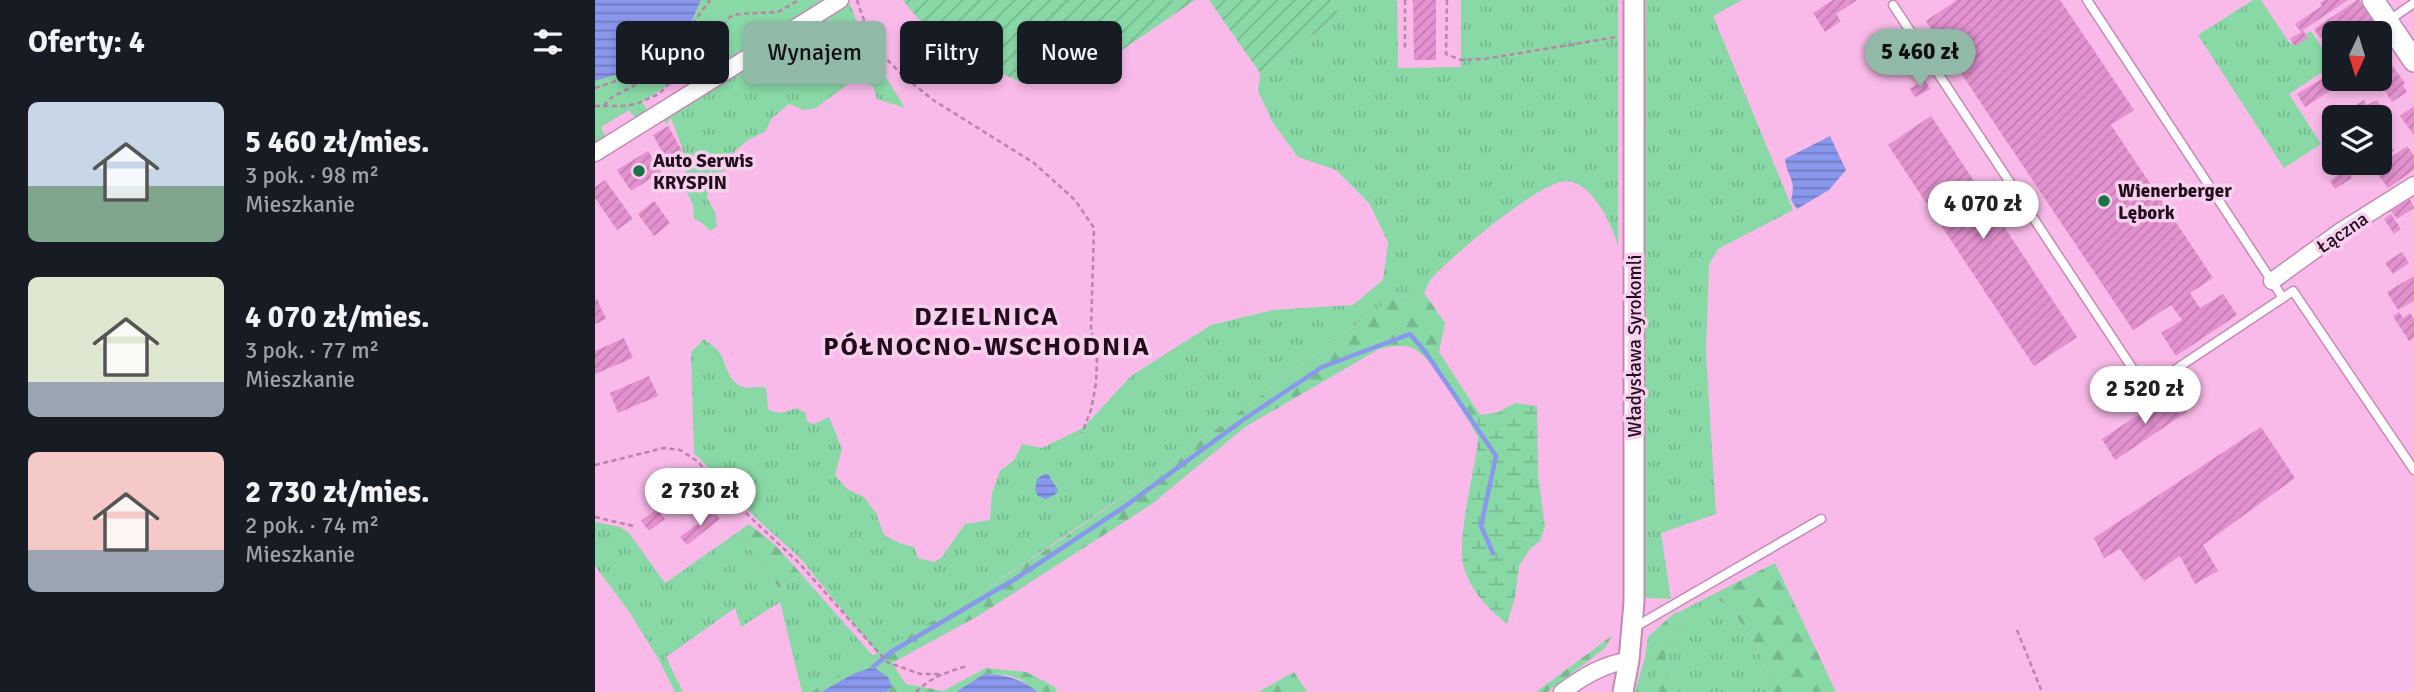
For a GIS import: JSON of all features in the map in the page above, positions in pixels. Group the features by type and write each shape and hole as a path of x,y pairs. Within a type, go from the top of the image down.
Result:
{"main road":[{"path":"2373,0 2387,21"},
{"path":"2392,28 2414,61"}],"street":[{"path":"598,149 840,0"},
{"name":"Władysława Syrokomli","path":"1623,692 1632,629 1634,0"},
{"name":"Łączna","path":"2272,281 2341,231 2414,186"},
{"path":"1562,692 1588,673 1608,664 1629,660"}],"lane":[{"path":"2087,0 2283,298"},
{"path":"1895,2 2146,389 2293,291 2414,470"},
{"path":"2387,21 2414,3"},
{"path":"1632,629 1821,519"}],"path":[{"path":"694,21 710,0"},
{"path":"595,106 636,104 659,94 672,80 680,63 701,49 730,17 738,14 778,12 799,0"},
{"path":"857,0 877,49 899,74 933,100 1034,163 1075,200 1094,228 1091,330 1097,357 1096,383 1091,410 1082,433"},
{"path":"1405,0 1405,51"},
{"path":"1447,0 1446,54 1461,60 1556,49 1610,38 1634,37"},
{"path":"595,88 616,79"},
{"path":"604,106 610,97 637,84"},
{"path":"595,465 664,448 680,450 698,461 750,517 799,563 887,662 920,674 939,674"},
{"path":"595,517 633,526"},
{"path":"2017,630 2042,692"},
{"path":"916,692 939,674 967,666"}],"green space":[{"path":"701,0 831,0 796,21 743,21 743,52 729,61 729,21 692,21"},
{"path":"903,0 1195,0 1122,50 1122,21 1017,21 1017,80 1003,74 1003,21 921,21"},
{"path":"1209,0 1330,0 1340,15 1260,73"},
{"path":"1330,0 1397,0 1398,68 1461,67 1461,0 1618,0 1618,246 1600,206 1576,183 1567,181 1554,184 1537,193 1497,221 1458,254 1431,280 1424,293 1389,300 1152,477 980,593 878,654 800,558 758,520 694,453 691,352 704,339 720,353 738,385 745,388 766,388 768,409 772,411 782,413 796,408 806,413 807,422 814,424 829,417 842,449 835,475 847,489 864,497 876,513 884,535 914,547 918,558 934,562 941,558 965,524 990,520 992,493 1000,471 1014,460 1022,444 1042,448 1083,428 1131,376 1211,325 1273,310 1353,305 1383,280 1388,242 1369,203 1336,170 1298,157 1273,123 1258,91 1260,73 1340,15"},
{"path":"1646,0 1742,0 1713,16 1793,210 1718,249 1709,265 1706,353 1716,514 1661,533 1671,599 1645,598 1643,366"},
{"path":"2253,0 2261,0 2290,44 2311,31 2322,48 2322,72 2289,94 2321,144 2284,168 2198,35"},
{"path":"849,2 857,21 818,21"},
{"path":"743,65 743,84 848,84 816,108 804,110 789,104 771,119 766,131 748,140 734,152 730,168 710,177 707,198 715,212 717,226 710,231 694,219 693,205 687,192 683,150 671,118 666,124 659,111 708,84 729,84 729,72"},
{"path":"616,75 616,84 670,84 642,102 648,111 636,119 629,110 601,127 606,138 595,142 595,81"},
{"path":"886,77 905,108 877,99 873,86 866,84 886,84"},
{"path":"1424,293 1445,323 1439,352 1480,415 1470,423 1436,371 1420,353 1403,346 1379,349 1245,427 1152,504 978,616 892,663 906,684 943,691 986,668 1026,672 1055,687 1057,692 1038,692 1020,679 985,674 956,692 886,692 892,687 873,667 821,692 811,692 980,593 1065,537 1152,477 1389,300"},
{"path":"1515,403 1537,406 1538,475 1545,527 1540,541 1530,549 1519,566 1515,597 1507,624 1493,612 1469,581 1462,552 1478,437 1470,423 1480,415 1496,413"},
{"path":"595,522 620,527 629,533 665,583 738,532 779,588 801,574 874,657 811,692 802,692 780,602 741,627 735,608 666,657 683,692 675,692 630,613 595,566"},
{"path":"749,524 775,545 801,574 779,588 738,532"},
{"path":"1775,563 1836,692 1773,692 1768,672 1750,636 1730,609 1712,595"},
{"path":"1712,595 1730,609 1750,636 1768,672 1773,692 1677,692 1665,657 1685,618 1681,611"},
{"path":"1681,611 1685,618 1665,657 1677,692 1655,692 1655,659 1645,657 1648,637 1673,614"},
{"path":"1613,635 1604,649 1547,692 1536,692"},
{"path":"1645,657 1655,659 1655,692 1635,692"},
{"path":"1294,672 1307,692 1258,692"}],"water":[{"path":"595,0 701,0 692,21 616,21 616,75 595,81"},
{"path":"1830,136 1846,170 1829,190 1797,209 1791,200 1792,183 1785,159"},
{"path":"1048,474 1058,490 1046,499 1038,496 1035,490 1037,479"},
{"path":"873,667 888,677 892,687 886,692 821,692 853,674"},
{"path":"984,674 1013,678 1038,692 956,692"}],"building":[{"path":"1413,0 1436,0 1436,60 1414,60"},
{"path":"1833,0 1857,0 1836,14 1841,21 1825,32 1813,13"},
{"name":"Wienerberger Lębork","path":"1957,0 2060,0 2134,110 2111,125 2213,278 2190,293 2200,308 2223,294 2237,315 2176,356 2161,333 2182,320 2171,305 2133,330 1926,21"},
{"path":"2325,0 2348,0 2303,30 2308,38 2295,46 2290,39 2301,32 2295,24 2322,6 2320,3"},
{"path":"2359,0 2373,21 2326,21"},
{"path":"2322,24 2322,37 2320,38 2314,29"},
{"path":"2392,65 2405,83 2403,85 2407,92 2392,102 2385,91 2392,91"},
{"path":"2322,79 2322,91 2330,91 2305,107 2297,94"},
{"path":"1925,80 1930,89 1915,97 1910,89"},
{"path":"2377,100 2380,105 2367,105"},
{"path":"2414,106 2414,135 2400,116"},
{"path":"1931,116 2077,337 2034,366 1888,145"},
{"path":"668,126 682,151 667,160 653,135"},
{"path":"2407,146 2414,156 2414,170 2388,188 2378,175 2392,175 2392,156"},
{"name":"Auto Serwis KRYSPIN","path":"648,151 661,172 631,191 617,170"},
{"path":"2338,175 2350,175 2352,178 2335,189 2330,181"},
{"path":"605,180 633,219 617,230 595,198 595,187"},
{"path":"2410,199 2414,208 2397,219 2391,211"},
{"path":"654,201 670,223 654,236 638,214"},
{"path":"2391,214 2401,229 2394,234 2384,219"},
{"path":"2402,252 2409,263 2393,274 2385,263"},
{"path":"2414,276 2414,301 2398,310 2387,292"},
{"path":"597,299 606,319 595,324 595,300"},
{"path":"2399,312 2403,318 2410,313 2414,319 2414,338 2409,341 2393,316"},
{"path":"624,338 633,358 595,374 595,351"},
{"path":"649,376 658,396 618,413 610,393"},
{"path":"2174,391 2187,412 2115,460 2102,439"},
{"path":"2261,427 2295,478 2203,545 2218,571 2195,584 2180,556 2144,581 2120,549 2104,558 2094,538"},
{"path":"683,480 687,486 690,483 699,495 691,501 683,490 680,493 675,486"},
{"path":"673,495 679,503 665,512 660,505"},
{"path":"657,509 665,519 649,531 641,521"},
{"path":"714,511 720,519 687,545 680,537"}],"waterway":[{"path":"873,667 891,652 1015,579 1124,507 1243,420 1322,367 1410,334 1426,353 1496,456 1481,526 1493,553"}],"place":[{"name":"Auto Serwis KRYSPIN","path":"639,171"},
{"name":"Wienerberger Lębork","path":"2104,201"}],"district":[{"name":"DZIELNICA PÓŁNOCNO-WSCHODNIA","path":"987,331"}]}
